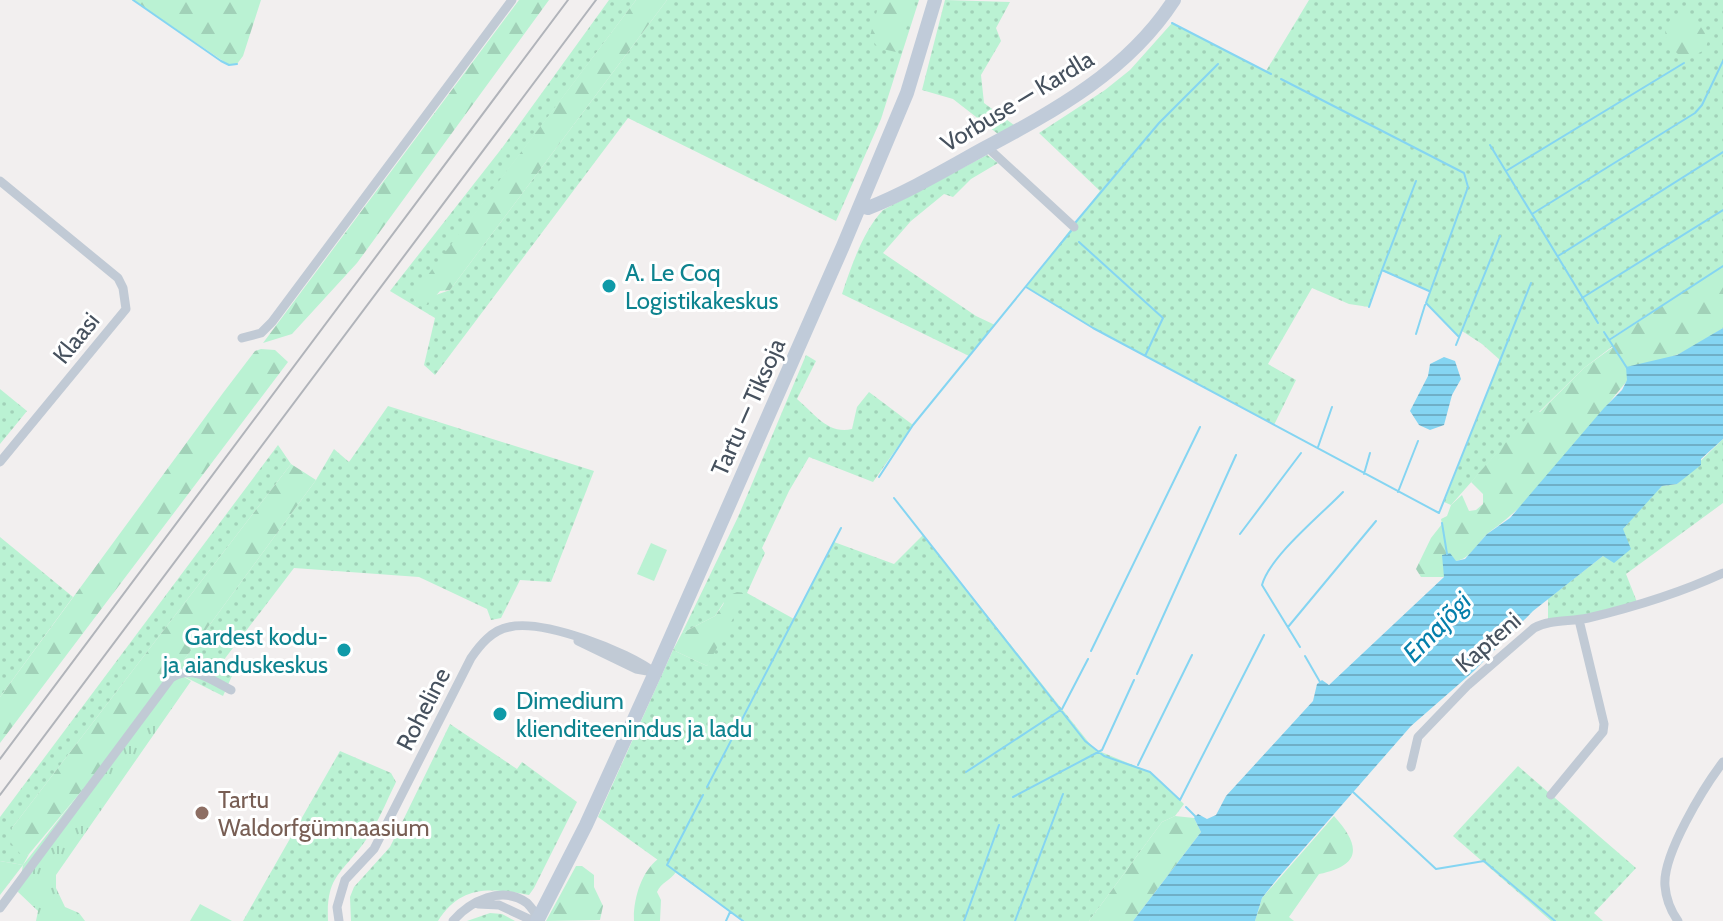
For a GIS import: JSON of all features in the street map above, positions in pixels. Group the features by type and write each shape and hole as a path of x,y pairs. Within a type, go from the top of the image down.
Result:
{"main road":[{"name":"Tartu — Tiksoja","path":"538,919 586,825 655,673 861,206 907,93 935,0"},
{"name":"Vorbuse — Kardla","path":"861,206 868,208 903,193 1100,79 1139,46 1158,25 1174,0"}],"street":[{"path":"242,338 261,333 272,322 512,0"},
{"path":"987,147 1074,227"},
{"name":"Klaasi","path":"0,181 118,278 126,309 0,462"},
{"name":"Kapteni","path":"1411,767 1418,737 1468,685 1543,623 1579,620 1669,595 1723,573"},
{"path":"1551,795 1603,732 1604,724 1579,620"},
{"name":"Roheline","path":"339,921 337,907 345,880 374,849 477,649 491,636 509,627 542,626 572,637 636,669 655,673"},
{"path":"0,908 171,678 179,673 196,672 231,690"},
{"path":"1678,921 1669,905 1666,870 1694,807 1723,762"},
{"path":"453,921 471,905 488,897 503,896 527,904 538,919"},
{"path":"471,905 499,905 522,918 538,919"}],"green space":[{"path":"133,0 261,0 243,56 237,64 229,65"},
{"path":"519,0 549,0 357,263 292,334 263,343"},
{"path":"609,0 636,0 413,296 416,302 450,290 667,0 919,0 881,119 836,221 628,118 435,375 424,365 435,318 390,291 502,148"},
{"path":"636,0 667,0 450,290 440,291 428,305 416,302 412,296"},
{"path":"880,0 914,0 915,7 896,52 878,48 870,36"},
{"path":"945,0 1010,2 996,28 1001,41 981,75 984,103 1014,125 998,134 953,99 922,90"},
{"path":"1309,0 1723,0 1723,266 1609,339 1613,346 1584,368 1539,412 1533,412 1451,505 1444,502 1500,360 1462,331 1459,337 1426,303 1430,291 1382,271 1369,307 1349,304 1312,288 1268,364 1296,380 1274,425 1093,328 1026,287 1100,191 1039,133 1130,70 1172,23 1266,71"},
{"path":"1678,15 1689,17 1697,23 1708,41 1705,50 1686,59 1674,50 1666,38 1667,25"},
{"path":"987,155 998,163 971,179 953,197 944,194 911,221 883,253 976,316 995,325 969,356 842,294 864,239 883,210"},
{"path":"1723,266 1723,328 1687,350 1645,367 1633,376 1528,499 1487,534 1471,553 1456,561 1444,577 1421,577 1416,569 1431,538 1442,524 1441,519 1447,516 1451,505 1462,495 1469,511 1483,504 1483,494 1471,482 1533,411 1540,412 1584,368 1613,347 1609,340"},
{"path":"275,350 288,362 0,743 0,697 223,393 255,351"},
{"path":"806,355 816,361 797,399 822,422 836,429 852,429 857,407 869,392 913,425 873,482 809,457 762,548 765,553 747,593 794,619 834,542 894,564 923,535 1094,749 1150,772 1184,804 1175,816 1162,822 1089,921 743,921 598,817 673,650 707,666 724,602 715,616 682,633 738,517"},
{"path":"0,389 27,411 0,444"},
{"path":"388,406 594,471 551,582 520,580 501,618 491,620 487,609 419,577 294,568 223,661 236,667 223,696 175,672 316,480 334,449 349,462"},
{"path":"1723,439 1723,503 1626,574 1637,602 1580,616 1548,620 1548,599 1603,556 1609,558 1623,529 1645,502 1662,486 1677,484"},
{"path":"278,445 291,464 12,828 23,856 29,854 23,865 0,861 0,817"},
{"path":"291,464 316,480 104,764 29,854 23,857 11,843 12,828"},
{"path":"0,537 73,597 0,697"},
{"path":"651,543 667,550 654,581 637,574"},
{"path":"747,593 707,666 673,650 682,633 715,616 730,595"},
{"path":"175,672 191,681 56,875 56,888 65,907 79,913 85,921 36,921 38,911 18,892 23,865"},
{"path":"450,724 517,769 522,762 577,802 534,888 529,895 490,890 467,895 457,900 438,921 351,921 350,897 354,887 390,847"},
{"path":"340,751 391,773 396,782 373,830 332,885 328,921 243,921"},
{"path":"1518,766 1636,868 1594,913 1603,921 1551,921 1453,836"},
{"path":"1175,816 1194,818 1201,832 1133,921 1089,921 1162,822"},
{"path":"1334,816 1349,836 1353,852 1350,859 1344,865 1319,874 1289,917 1294,921 1255,921 1262,898"},
{"path":"658,859 676,872 657,892 661,900 660,921 634,921 639,887"},
{"path":"0,861 23,865 0,895"},
{"path":"576,866 582,866 594,875 594,887 603,906 600,920 546,921"},
{"path":"200,904 232,921 190,921"},
{"path":"490,913 502,914 515,921 467,921"}],"water":[{"name":"Emajõgi","path":"1723,328 1723,439 1701,459 1701,465 1677,484 1662,486 1623,529 1631,549 1614,563 1603,556 1533,611 1474,671 1411,726 1262,898 1255,921 1133,921 1201,832 1194,818 1198,814 1207,819 1216,815 1226,796 1313,701 1317,684 1322,680 1329,685 1444,577 1442,555 1450,553 1456,561 1465,559 1487,534 1510,518 1622,390 1627,380 1626,367 1677,355"},
{"path":"1444,357 1455,361 1461,379 1452,395 1444,425 1430,430 1419,425 1410,411 1428,376 1430,364"}],"waterway":[{"path":"133,0 221,61 229,65 237,64"},
{"path":"1172,23 1271,74"},
{"path":"1532,214 1695,113 1723,61"},
{"path":"1506,171 1684,63"},
{"path":"1075,223 1159,123 1218,64"},
{"path":"1281,79 1464,173 1468,187 1426,303 1459,337"},
{"path":"1490,145 1598,323"},
{"path":"1558,256 1723,152"},
{"path":"1416,181 1382,270 1429,291"},
{"path":"1582,298 1723,210"},
{"path":"879,477 913,425 1071,231"},
{"path":"1456,345 1500,236"},
{"path":"1079,242 1163,318 1145,356"},
{"path":"1609,340 1723,266"},
{"path":"1369,307 1382,270"},
{"path":"1026,287 1093,328 1439,513 1531,283"},
{"path":"1416,334 1425,305"},
{"path":"1604,332 1627,368"},
{"path":"1318,447 1332,407"},
{"path":"1091,651 1200,427"},
{"path":"1398,492 1418,441"},
{"path":"1240,534 1301,453"},
{"path":"1364,474 1370,453"},
{"path":"1137,674 1236,455"},
{"path":"1300,647 1262,585 1285,549 1343,492"},
{"path":"894,498 1085,741 1104,756 1150,772 1180,800 1264,635"},
{"path":"1288,627 1376,521"},
{"path":"1442,523 1447,554"},
{"path":"707,787 841,528"},
{"path":"1138,765 1192,655"},
{"path":"1305,656 1320,682"},
{"path":"966,772 1062,709 1088,659"},
{"path":"1013,797 1102,750 1134,680"},
{"path":"1353,792 1436,869 1484,861 1555,921"},
{"path":"1015,921 1063,794"},
{"path":"703,795 667,865 743,921"},
{"path":"1186,807 1197,818"},
{"path":"964,921 999,825"},
{"path":"726,921 730,912"}],"railway":[{"path":"0,759 568,0"},
{"path":"0,795 596,0"}],"place":[{"name":"A. Le Coq Logistikakeskus","path":"609,286"},
{"name":"Gardest kodu- ja aianduskeskus","path":"344,650"},
{"name":"Dimedium klienditeenindus ja ladu","path":"500,714"},
{"name":"Tartu Waldorfgümnaasium","path":"202,813"}]}
